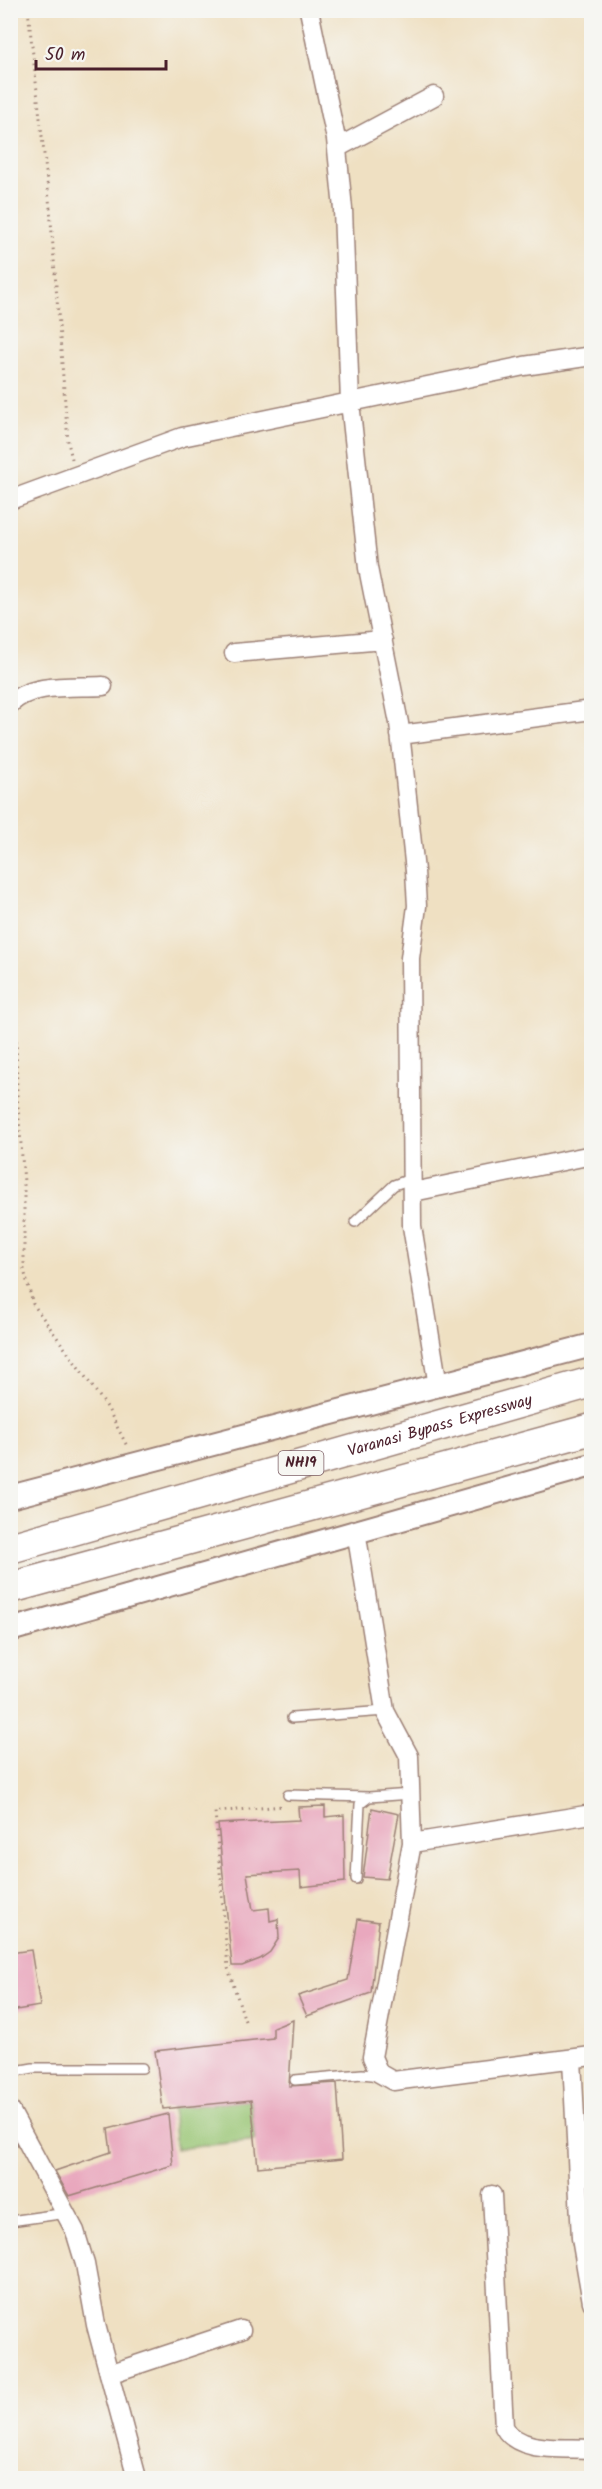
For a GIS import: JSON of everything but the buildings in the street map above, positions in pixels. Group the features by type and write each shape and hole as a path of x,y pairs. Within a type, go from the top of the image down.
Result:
{"highway":[{"name":"Varanasi Bypass Expressway","path":"10,1548 591,1382"},
{"path":"10,1588 591,1429"}],"street":[{"path":"309,10 326,82 337,148 343,209 350,402 368,568 400,735 417,906 410,958 412,1226 438,1386"},
{"path":"337,148 434,96"},
{"path":"10,500 182,437 524,366 591,356"},
{"path":"234,653 383,640"},
{"path":"10,704 26,694 41,690 103,686"},
{"path":"400,735 591,710"},
{"path":"413,1185 591,1155"},
{"path":"10,1497 591,1345"},
{"path":"10,1630 591,1465"},
{"path":"356,1531 385,1711 409,1756 411,1794 412,1843 372,2057 374,2066 382,2076 393,2081 591,2056"},
{"path":"412,1843 591,1814"},
{"path":"572,2059 581,2238 591,2302"},
{"path":"10,2110 67,2213 85,2264 96,2325 137,2478"},
{"path":"492,2195 504,2427 515,2441 535,2446 591,2449"},
{"path":"109,2374 241,2330"}],"lane":[{"path":"355,1222 394,1185 413,1185"},
{"path":"292,1718 385,1711"},
{"path":"288,1794 369,1797 411,1794"},
{"path":"356,1879 360,1804 369,1797"},
{"path":"10,2072 33,2068 142,2068"},
{"path":"295,2079 362,2074 382,2076"},
{"path":"10,2221 67,2213"}],"path":[{"path":"28,10 51,220 68,442 78,474"},
{"path":"10,981 16,1024 17,1094 24,1182 27,1287 33,1304 115,1419 134,1464"},
{"path":"245,2021 228,1968 215,1812 288,1806 288,1794"}],"green space":[{"path":"251,2100 255,2140 176,2149 172,2108"}]}
